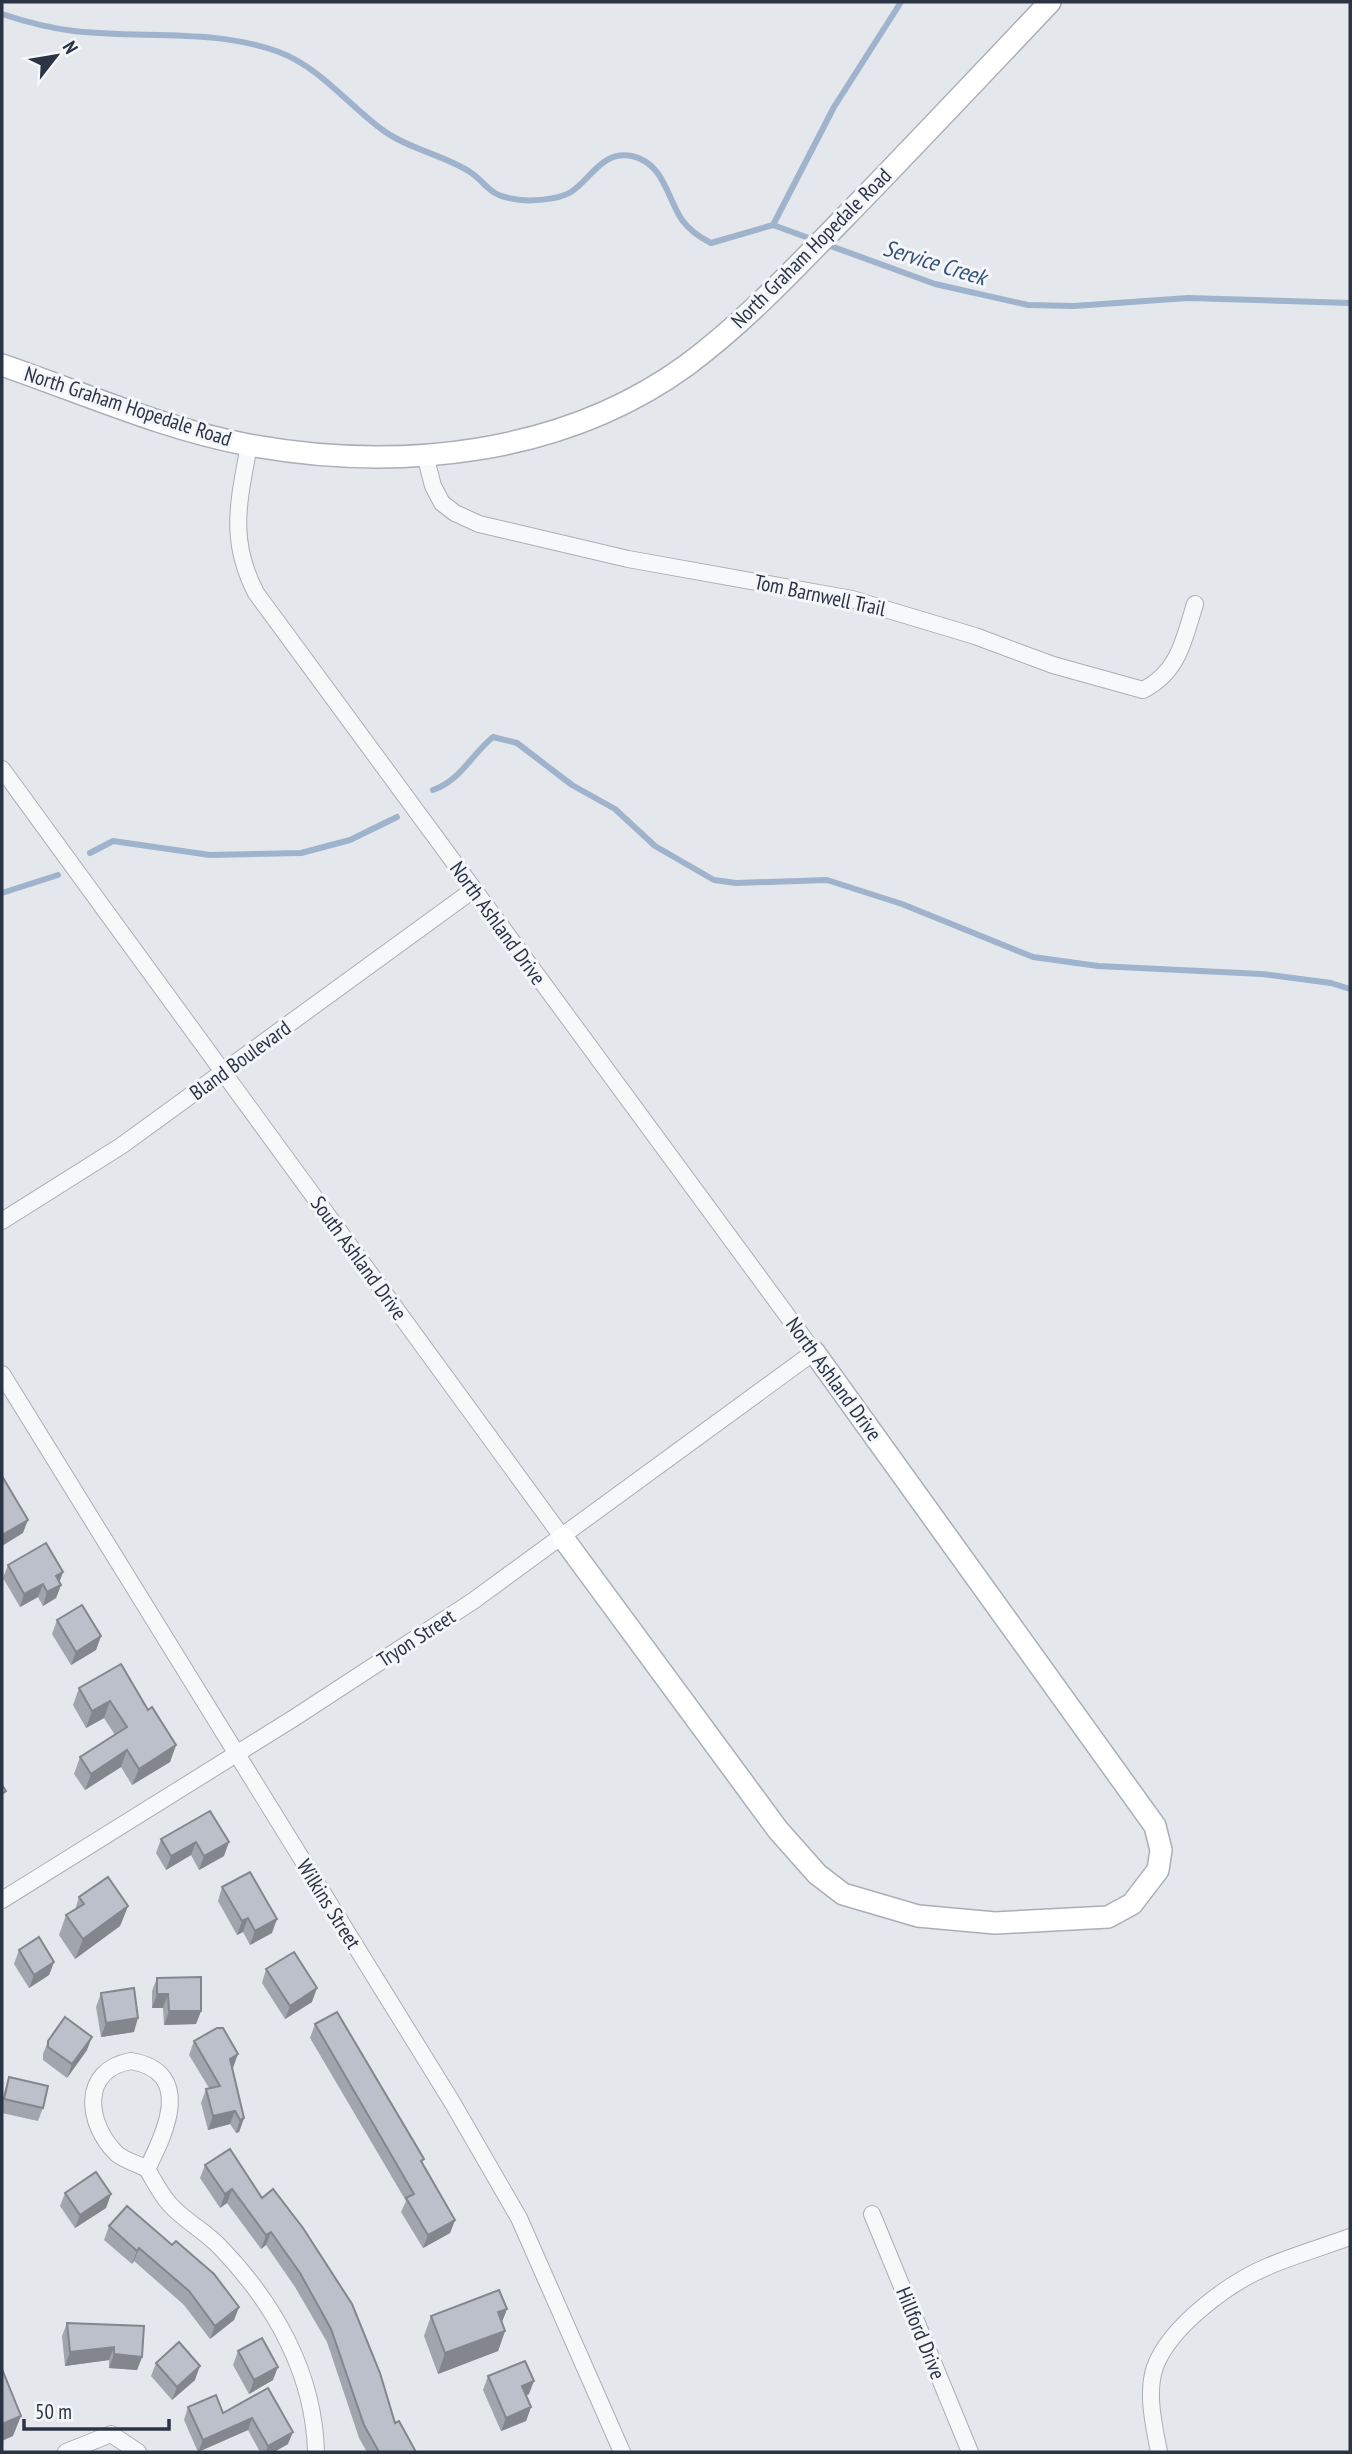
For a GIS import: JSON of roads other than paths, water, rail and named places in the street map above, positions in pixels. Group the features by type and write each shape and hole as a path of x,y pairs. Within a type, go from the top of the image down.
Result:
{"street":[{"name":"North Graham Hopedale Road","path":"2,365 205,435 249,444 353,458 468,452 552,432 643,392 688,364 775,289 1050,2"},
{"name":"North Ashland Drive","path":"249,444 237,527 246,572 256,593 814,1352 1155,1826 1161,1850 1158,1870 1132,1903 1108,1917 995,1923 918,1916 873,1905 843,1894 817,1874 778,1830 717,1747"},
{"name":"Tom Barnwell Trail","path":"425,455 442,503 478,524 628,559 852,599 975,636 1053,666 1143,690 1170,671 1178,657 1195,604"},
{"name":"South Ashland Drive","path":"2,769 717,1747"},
{"name":"Bland Boulevard","path":"2,1221 121,1146 473,890"},
{"name":"Tryon Street","path":"2,1900 472,1601 563,1538 814,1352"},
{"name":"Wilkins Street","path":"2,1374 238,1752 452,2102 519,2218 622,2452"},
{"path":"147,2169 168,2123 171,2107 169,2089 160,2073 145,2063 117,2064 102,2075 93,2091 93,2109 105,2137 118,2155 147,2169 167,2202 218,2245 244,2274 276,2319 292,2350 309,2396 316,2452"},
{"name":"Hillford Drive","path":"872,2214 970,2452"},
{"path":"1159,2452 1151,2415 1155,2368 1181,2325 1217,2298 1267,2267 1350,2238"},
{"path":"66,2452 111,2434 138,2452"}],"waterway":[{"name":"Service Creek","path":"773,225 834,107 901,2"},
{"path":"2,14 65,30 203,37 279,52 321,77 394,138 460,166 493,192 505,197 535,200 565,195 605,161 622,155 632,156 651,166 663,182 682,220 695,233 711,243 773,225"},
{"name":"Service Creek","path":"773,225 935,284 1028,305 1074,306 1188,298 1350,303"},
{"path":"433,790 458,774 493,737 517,743 572,785 615,809 655,846 714,880 736,883 827,880 902,904 1033,957 1098,966 1262,974 1331,983 1350,989"},
{"path":"90,853 113,841 210,855 301,853 350,840 397,817"},
{"path":"2,893 58,875"}]}
